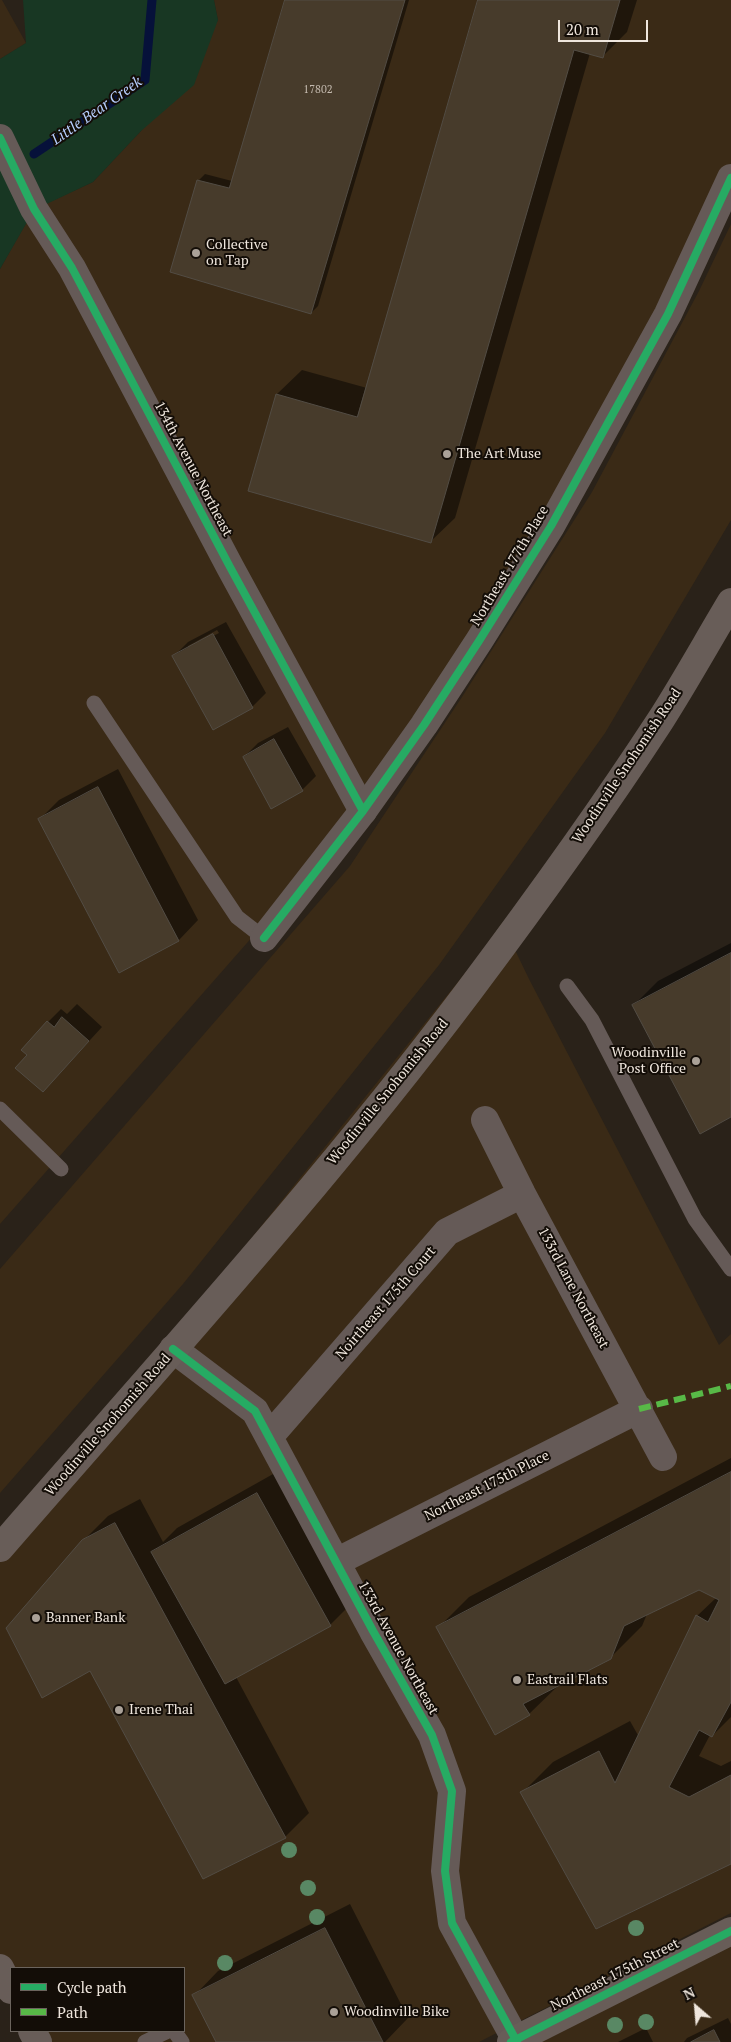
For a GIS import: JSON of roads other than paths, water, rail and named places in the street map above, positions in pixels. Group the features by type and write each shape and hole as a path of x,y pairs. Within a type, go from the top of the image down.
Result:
{"main road":[{"name":"Woodinville Snohomish Road","path":"0,1548 221,1296 346,1147 474,985 542,892 660,720 731,602"},
{"name":"Northeast 175th Street","path":"514,2041 731,1931"},
{"path":"0,1968 10,1988"}],"street":[{"name":"134th Avenue Northeast","path":"0,138 34,210 72,268 230,567 363,811"},
{"name":"Northeast 177th Place","path":"264,938 363,811 424,726 480,641 550,526 668,314 731,178"},
{"name":"133rd Lane Northeast","path":"484,1120 663,1457"},
{"name":"Noirtheast 175th Court","path":"269,1437 447,1232 522,1194"},
{"name":"133rd Avenue Northeast","path":"173,1349 256,1411 336,1562 432,1735 452,1790 445,1872 452,1923 498,2007 514,2041"},
{"name":"Northeast 175th Place","path":"336,1562 638,1409"}],"lane":[{"path":"94,703 237,917 264,938"},
{"path":"567,986 592,1020 695,1219 731,1269"},
{"path":"0,1109 61,1169"},
{"path":"145,2042 166,2032"}],"waterway":[{"name":"Little Bear Creek","path":"34,154 145,80 152,0"}],"place":[{"name":"Collective on Tap","path":"196,253"},
{"name":"The Art Muse","path":"447,454"},
{"name":"Woodinville Post Office","path":"696,1061"},
{"name":"Banner Bank","path":"36,1618"},
{"name":"Eastrail Flats","path":"517,1680"},
{"name":"Irene Thai","path":"119,1710"},
{"name":"Woodinville Bike","path":"334,2012"}]}
